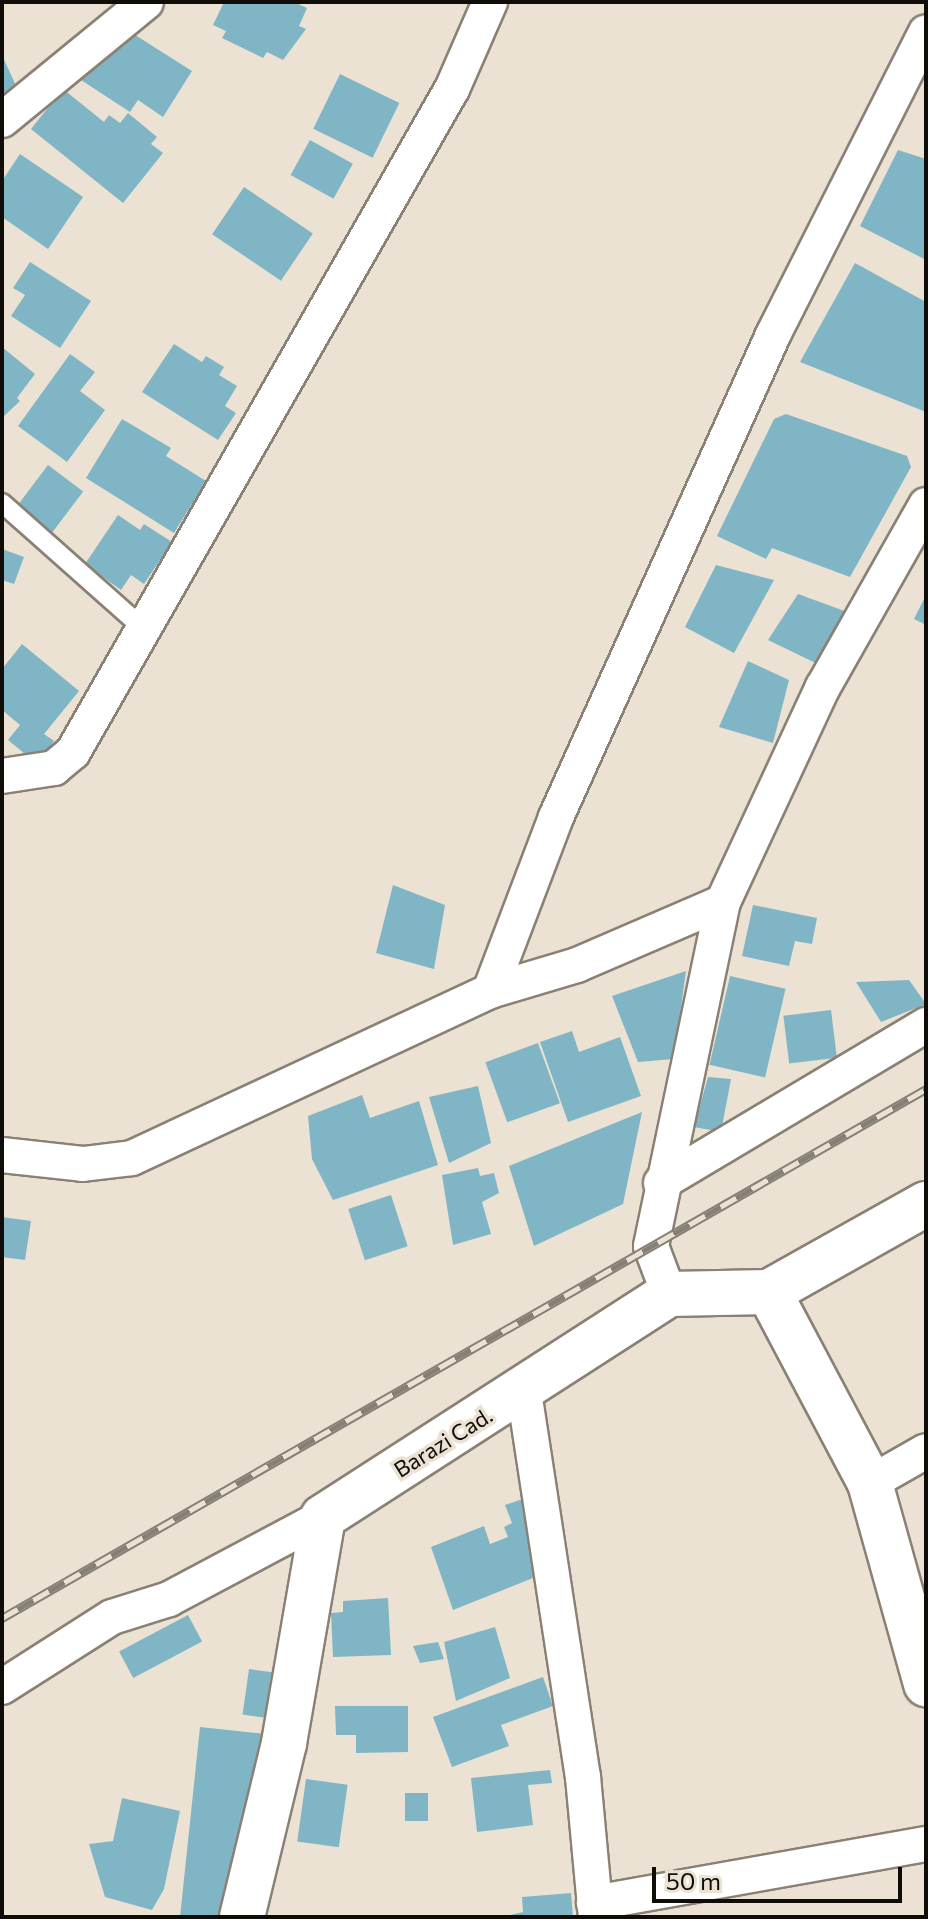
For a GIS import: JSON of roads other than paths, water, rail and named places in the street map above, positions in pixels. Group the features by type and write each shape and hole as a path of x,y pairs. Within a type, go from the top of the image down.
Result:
{"street":[{"path":"2,120 146,2"},
{"path":"2,776 54,768 73,752 452,89 490,2"},
{"path":"490,991 556,817 773,335 926,32"},
{"path":"926,505 823,687 723,902 661,1183 651,1246 669,1294 769,1292 926,1204"},
{"path":"2,1155 83,1164 132,1158 490,991 577,965 723,902"},
{"path":"661,1183 926,1025"},
{"path":"769,1292 870,1483 926,1684"},
{"name":"Barazi Cad.","path":"323,1517 524,1392 669,1294"},
{"path":"524,1392 583,1777 595,1910 926,1844"},
{"path":"870,1483 926,1451"},
{"path":"2,1687 112,1617 169,1599 323,1517"},
{"path":"242,1917 284,1743 323,1517"}],"lane":[{"path":"2,503 143,628"}],"railway":[{"path":"2,1618 926,1089"}]}
